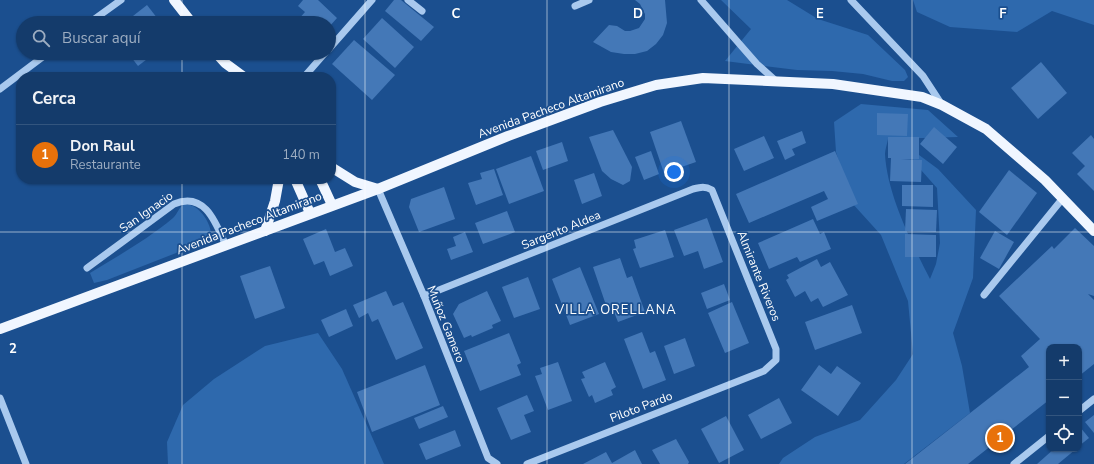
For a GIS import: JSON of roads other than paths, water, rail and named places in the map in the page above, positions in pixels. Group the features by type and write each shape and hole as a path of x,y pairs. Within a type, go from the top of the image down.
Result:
{"main road":[{"path":"174,0 187,16"},
{"path":"222,60 237,72"},
{"path":"225,63 230,72"},
{"name":"Avenida Pacheco Altamirano","path":"1,328 378,189 600,102 656,85 702,78 776,80 833,84 922,97 942,105 986,129 1045,180 1094,231"},
{"path":"336,170 355,182 378,189"},
{"path":"265,231 279,184"},
{"path":"297,184 310,213"},
{"path":"322,184 332,205"}],"street":[{"path":"98,16 120,0"},
{"path":"336,41 372,0"},
{"path":"408,0 422,11"},
{"path":"575,6 589,0"},
{"path":"701,0 757,64 776,80"},
{"path":"851,0 923,76 942,105"},
{"path":"23,72 39,60"},
{"path":"308,72 319,60"},
{"path":"0,89 16,77"},
{"name":"Sargento Aldea","path":"424,296 692,189 701,186 708,187"},
{"name":"Almirante Riveros","path":"708,187 712,190 716,197 776,349 776,360 764,371"},
{"name":"Muñoz Gamero","path":"378,189 424,296 488,458 497,464"},
{"path":"984,295 1063,198"},
{"name":"San Ignacio","path":"87,268 174,204 183,200 195,201 205,208 216,224 226,246"},
{"name":"Piloto Pardo","path":"527,464 764,371"},
{"path":"0,398 26,464"},
{"path":"1082,409 1094,399"},
{"path":"1014,464 1046,438"}],"place":[{"name":"Don Raul","path":"1000,438"}],"district":[{"name":"VILLA ORELLANA","path":"616,309"}]}
